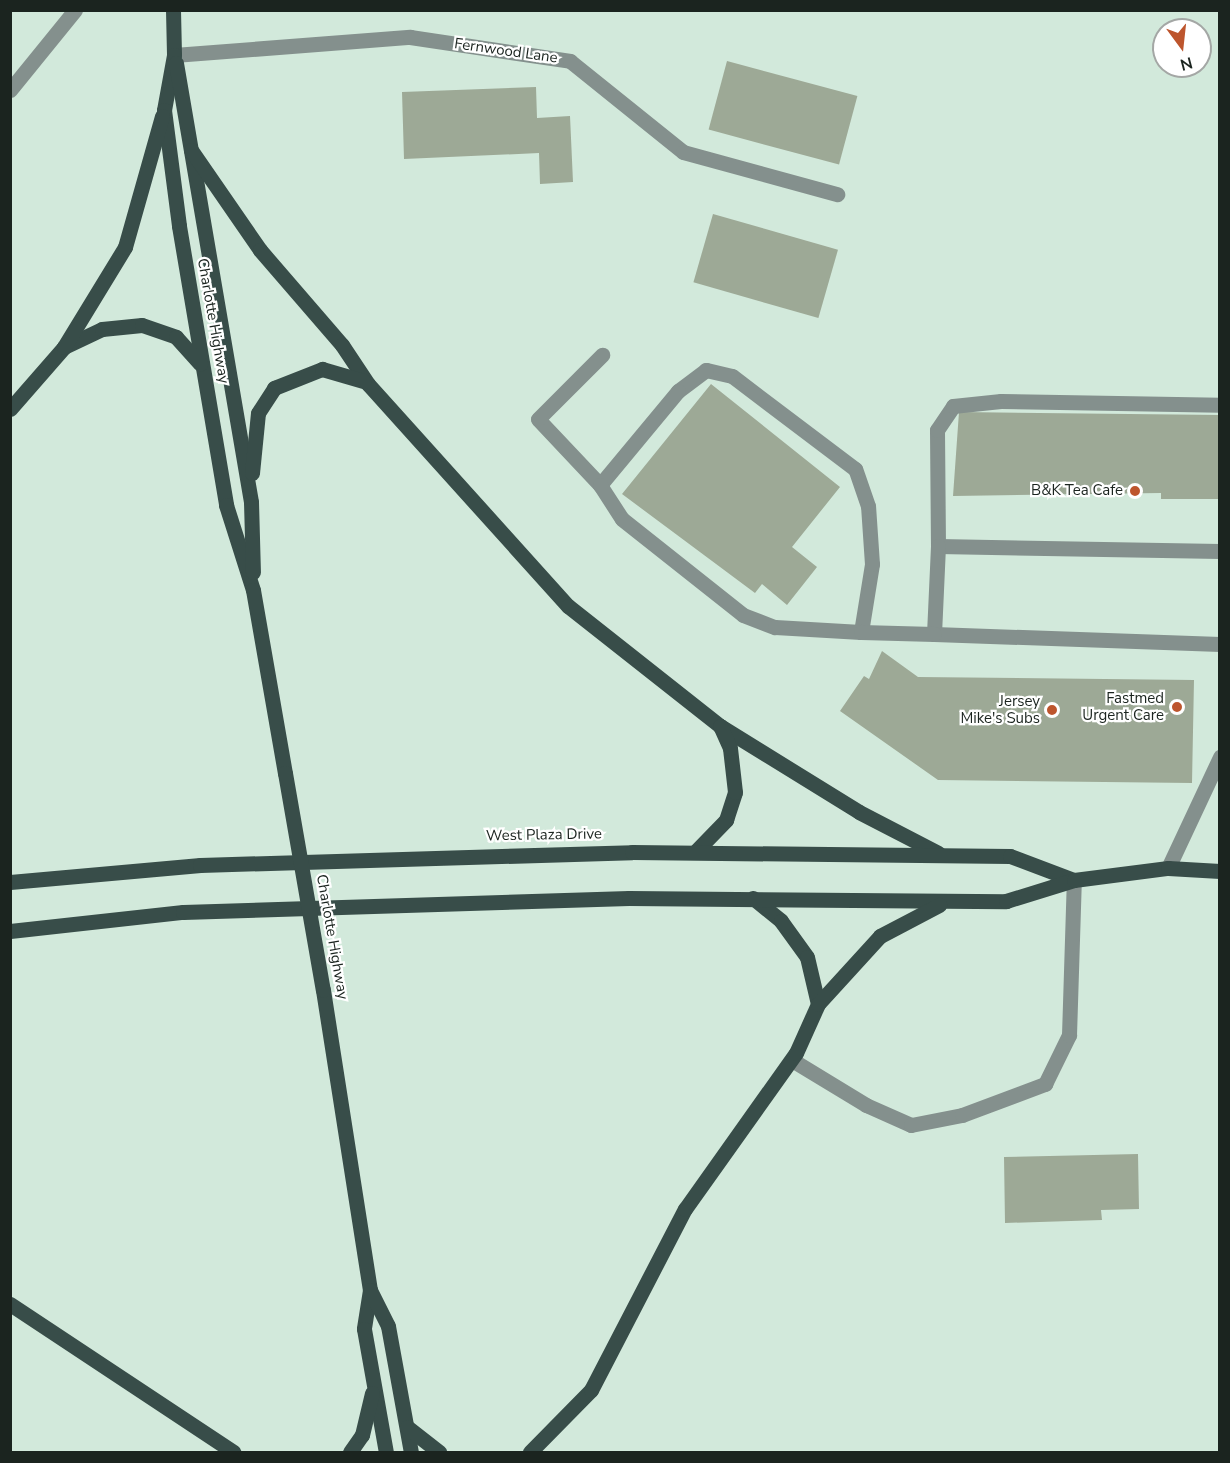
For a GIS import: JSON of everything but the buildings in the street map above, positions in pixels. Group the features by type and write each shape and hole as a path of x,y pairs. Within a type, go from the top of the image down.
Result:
{"main road":[{"name":"Charlotte Highway","path":"173,10 174,55 251,501 253,590"},
{"name":"Charlotte Highway","path":"174,55 164,110 226,505 253,590 323,990 370,1290 364,1329 386,1452"},
{"path":"10,409 64,347 125,247 164,110"},
{"path":"191,150 260,250 342,345 368,384 568,606 720,726 859,812 944,855"},
{"path":"64,347 112,327 159,328 189,347 204,371"},
{"path":"251,501 258,413 274,388 322,369 349,373 368,384"},
{"path":"695,852 726,820 735,792 730,748 720,726"},
{"name":"West Plaza Drive","path":"10,882 200,865 445,854 695,852 1010,856 1074,880"},
{"name":"West Plaza Drive","path":"10,931 183,912 753,898 1006,902 1074,880 1168,868 1220,871"},
{"path":"753,898 781,921 807,957 818,1004"},
{"path":"530,1452 591,1390 685,1209 792,1060 818,1004 880,936 949,901"},
{"name":"Charlotte Highway","path":"370,1290 388,1326 411,1452"},
{"path":"10,1304 234,1452"},
{"path":"350,1452 362,1435 374,1384"},
{"path":"407,1427 439,1452"}],"street":[{"path":"10,90 75,10"},
{"name":"Fernwood Lane","path":"174,55 410,37 570,61 683,152 837,194"},
{"path":"602,355 538,419 602,488 622,519 743,615 775,627 861,633 1220,644"},
{"path":"602,488 678,392 706,370 732,376 855,469 868,506 872,564 861,633"},
{"path":"934,634 938,546 937,430 953,406 1000,401 1220,405"},
{"path":"938,546 1220,551"},
{"path":"1168,868 1219,760"},
{"path":"792,1060 866,1105 911,1125 962,1114 1045,1084 1069,1035 1074,880"}],"place":[{"name":"B&K Tea Cafe","path":"1135,491"},
{"name":"Fastmed Urgent Care","path":"1177,707"},
{"name":"Jersey Mike's Subs","path":"1052,710"}]}
